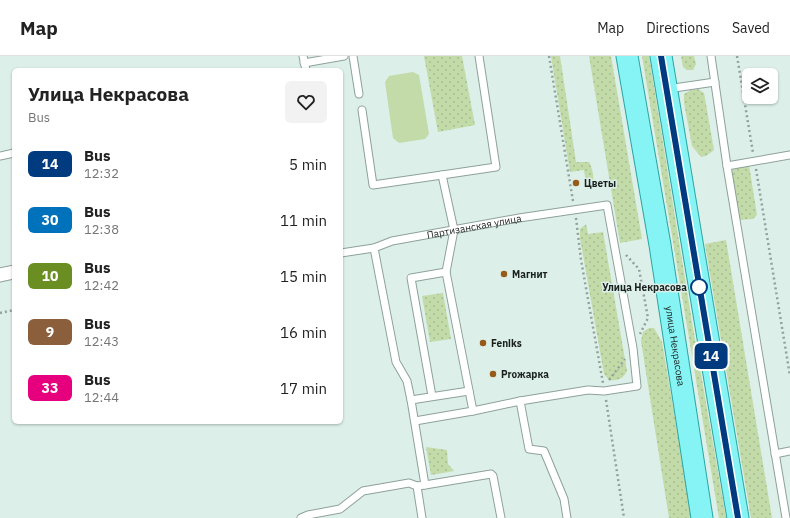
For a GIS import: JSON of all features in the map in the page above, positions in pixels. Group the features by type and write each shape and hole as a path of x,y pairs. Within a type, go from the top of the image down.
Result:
{"main road":[{"name":"улица Некрасова","path":"627,56 660,245 702,518"},
{"path":"661,56 738,518"}],"street":[{"path":"0,275 12,272"}],"lane":[{"path":"304,63 344,56"},
{"path":"353,56 359,94"},
{"path":"362,110 373,185 496,166 479,56"},
{"path":"711,56 727,166 786,518"},
{"path":"666,89 715,82"},
{"path":"0,156 12,153"},
{"path":"727,166 790,155"},
{"path":"442,175 454,230 446,272 473,411"},
{"name":"Партизанская улица","path":"343,253 374,248 392,242 519,218 607,204 633,348 638,386 604,391"},
{"path":"374,248 396,362 407,381 412,400 425,485"},
{"path":"432,396 411,278 446,272"},
{"path":"415,421 588,390 604,391"},
{"path":"412,400 469,391"},
{"path":"520,401 529,449 544,450 564,499 567,518"},
{"path":"775,454 790,451"},
{"path":"301,518 308,515 340,509 363,491 409,483 417,486 425,485 491,474 493,476 501,518"},
{"path":"417,486 422,518"}],"path":[{"path":"549,56 624,518"},
{"path":"737,56 790,376"},
{"path":"0,312 12,310"}],"green space":[{"path":"424,56 462,56 475,125 438,132"},
{"path":"551,56 560,56 576,162 589,162 592,170 593,181 587,189 584,170 570,172"},
{"path":"589,56 611,56 642,239 620,243"},
{"path":"642,56 649,56 693,328 726,518 719,518"},
{"path":"681,56 694,56 696,64 693,70 687,70 683,67"},
{"path":"413,72 419,75 429,134 425,139 399,143 393,138 385,82 389,76"},
{"path":"698,89 704,93 714,150 706,156 701,157 692,146 684,103 684,94 691,90"},
{"path":"749,165 757,215 753,219 739,220 731,172 735,168"},
{"path":"586,224 588,234 603,232 627,371 622,378 618,380 609,380 604,374 580,238 580,229"},
{"path":"726,240 772,518 751,518 705,244"},
{"path":"443,293 451,339 430,342 422,296"},
{"path":"649,328 654,328 662,342 692,518 669,518 641,341 643,332"},
{"path":"426,447 447,450 448,464 454,471 431,475"}],"bus line":[{"name":"14","path":"661,56 738,518"}],"place":[{"name":"Цветы","path":"576,183"},
{"name":"Магнит","path":"504,274"},
{"name":"Улица Некрасова","path":"699,287"},
{"name":"Feniks","path":"483,343"},
{"name":"Proжарка","path":"493,374"}]}
